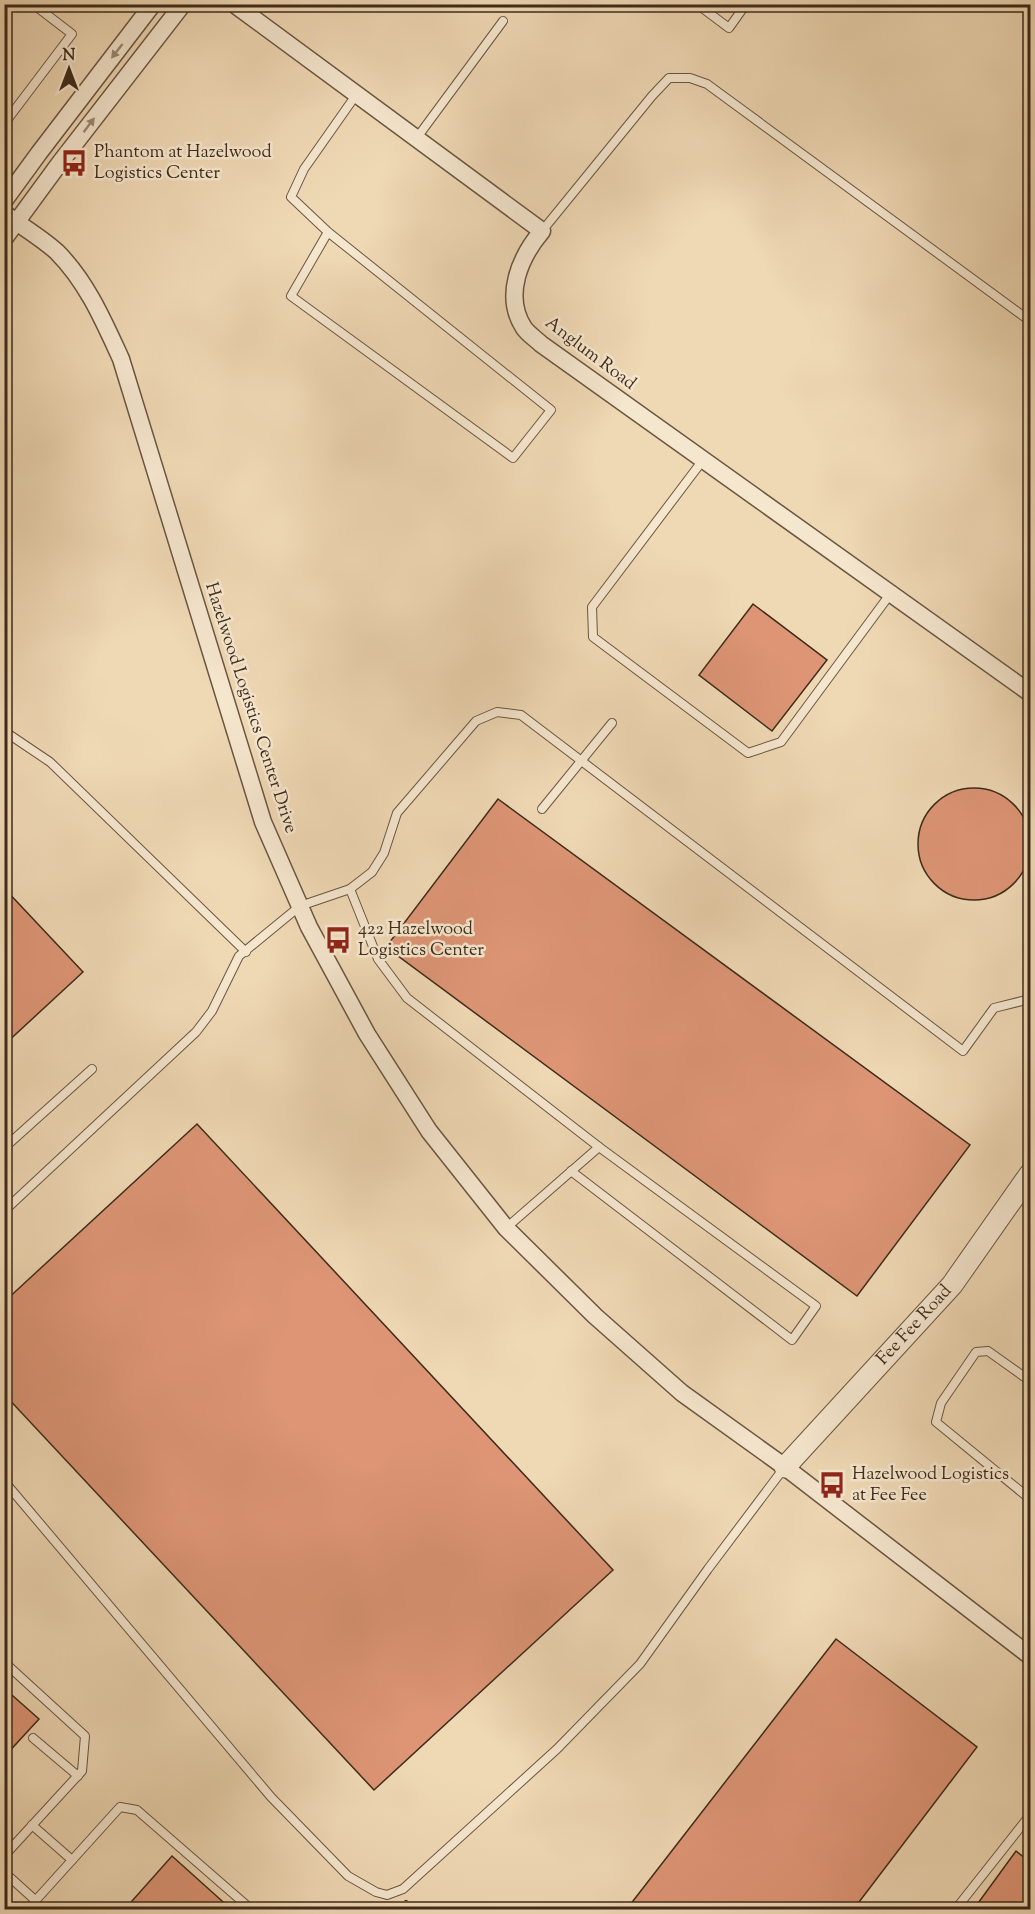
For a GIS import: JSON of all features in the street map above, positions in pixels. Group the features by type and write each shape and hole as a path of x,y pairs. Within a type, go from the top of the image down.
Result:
{"street":[{"path":"4,201 153,4"},
{"path":"4,239 11,218 59,164 183,4"},
{"path":"234,4 542,231"},
{"name":"Hazelwood Logistics Center Drive","path":"11,218 57,252 80,281 100,312 121,359 263,822 309,927 373,1044 429,1131 506,1228 595,1316 682,1393 785,1467 1030,1656"},
{"name":"Anglum Road","path":"542,231 531,243 518,268 515,288 517,311 524,328 541,344 1030,693"},
{"name":"Fee Fee Road","path":"785,1467 952,1284 1030,1174"}],"lane":[{"path":"4,124 72,34 33,4"},
{"path":"697,4 729,28 746,4"},
{"path":"416,139 503,21"},
{"path":"542,231 669,78 690,78 708,84 1030,321"},
{"path":"328,232 291,296 513,458 551,411 328,232 291,196 304,169 356,94"},
{"path":"703,460 592,607 593,637 748,753 781,742 891,593"},
{"path":"4,1211 196,1032 212,1011 239,956 300,906 350,889 372,872 384,853 397,813 476,721 497,712 521,715 963,1051 994,1008 1030,999"},
{"path":"542,809 612,723"},
{"path":"4,731 50,762 246,951"},
{"path":"350,889 378,959 407,998 599,1147 816,1306 792,1340 571,1171"},
{"path":"4,1148 92,1069"},
{"path":"506,1228 599,1147"},
{"path":"1030,1381 988,1351 976,1352 941,1403 936,1422 1030,1499"},
{"path":"4,1481 271,1797 348,1876 376,1892 387,1895 403,1889 557,1749 640,1664 785,1467"},
{"path":"4,1662 85,1736 82,1771 4,1856"},
{"path":"33,1738 78,1776"},
{"path":"27,1910 120,1807 137,1809 252,1910"},
{"path":"955,1910 1029,1821"},
{"path":"32,1825 72,1860"},
{"path":"4,1872 35,1900"}],"building":[{"path":"753,604 827,660 772,731 699,675"},
{"path":"974,788 996,792 1014,804 1026,822 1030,844 1026,866 1014,884 996,896 974,900 952,896 934,884 922,866 918,844 922,822 934,804 952,792"},
{"path":"498,799 970,1145 857,1296 386,947"},
{"path":"4,888 83,972 4,1045"},
{"path":"197,1124 613,1570 374,1790 4,1394 4,1302"},
{"path":"836,1639 977,1747 853,1910 626,1910"},
{"path":"4,1688 39,1719 4,1757"},
{"path":"1016,1851 1030,1862 1030,1910 973,1910"},
{"path":"172,1856 232,1910 124,1910"}],"place":[{"name":"Phantom at Hazelwood Logistics Center","path":"74,163"},
{"name":"422 Hazelwood Logistics Center","path":"338,940"},
{"name":"Hazelwood Logistics at Fee Fee","path":"832,1485"}]}
